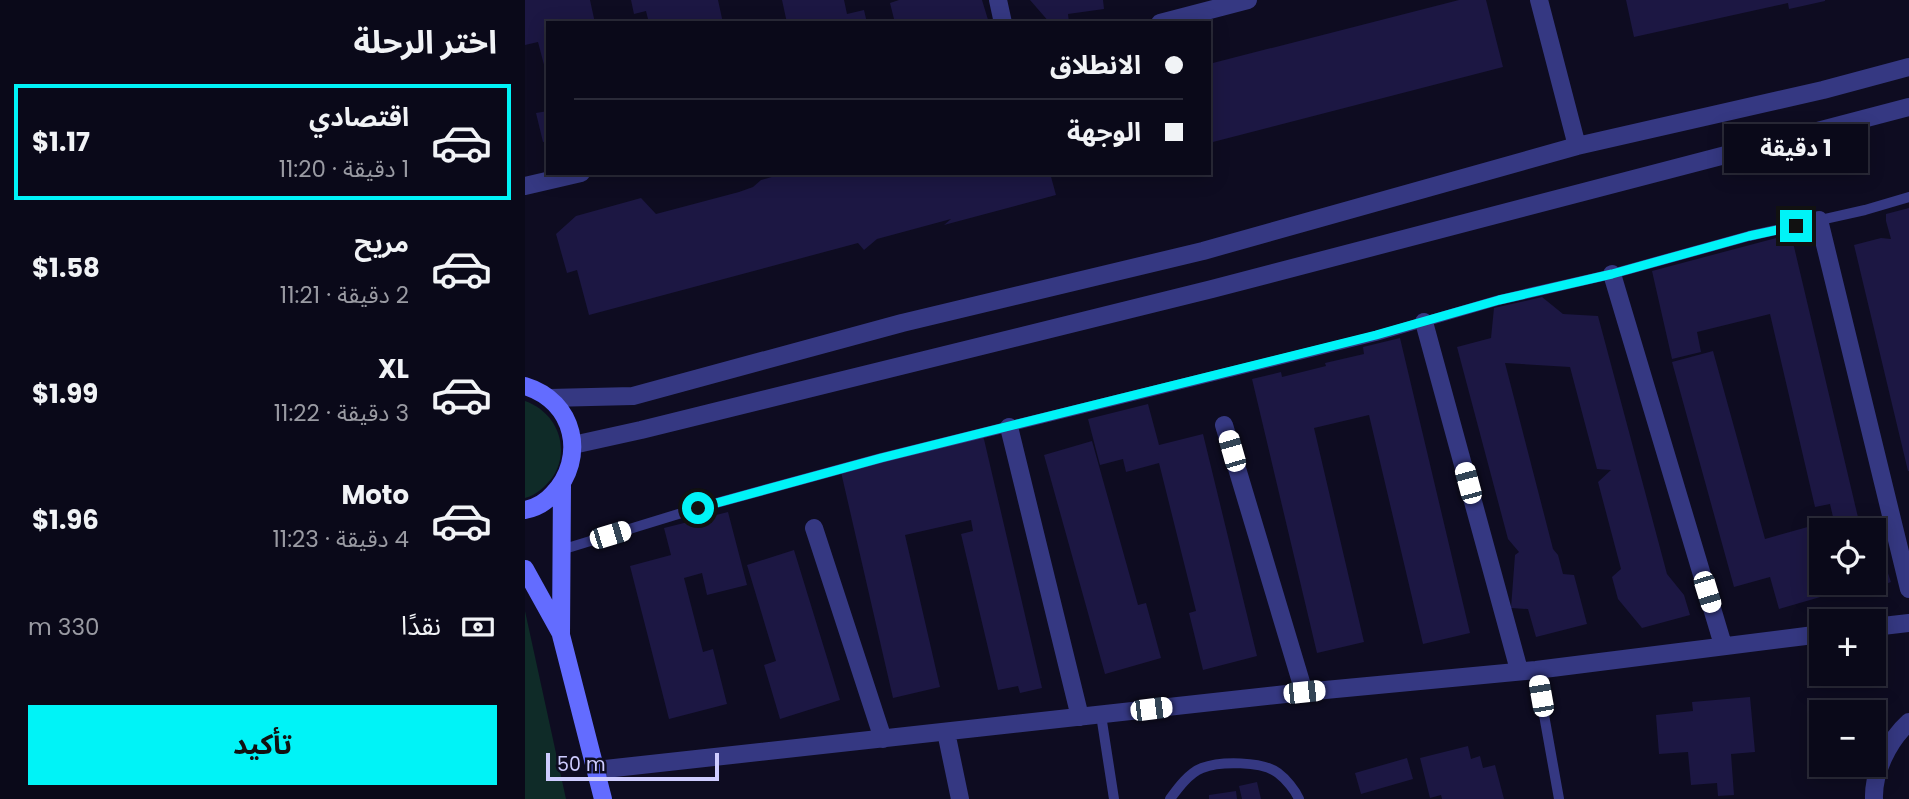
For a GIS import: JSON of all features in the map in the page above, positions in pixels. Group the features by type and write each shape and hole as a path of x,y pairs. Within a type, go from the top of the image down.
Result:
{"street":[{"path":"998,0 1003,21"},
{"path":"1168,21 1248,0"},
{"path":"1539,0 1577,146"},
{"path":"549,398 633,396 902,323 1203,251 1577,146 1823,90 1909,67"},
{"path":"573,445 1212,289 1909,107"},
{"path":"525,187 574,175"},
{"path":"1819,220 1900,511 1909,589"},
{"path":"1612,274 1723,645"},
{"path":"1424,322 1528,670"},
{"path":"525,386 549,398 562,411 570,427 573,445 571,465 562,484 548,499 525,510"},
{"path":"1224,425 1304,692"},
{"path":"1009,426 1080,717"},
{"path":"561,635 562,484"},
{"path":"814,528 883,739"},
{"path":"525,569 561,635 603,799"},
{"path":"1886,626 1909,623"},
{"path":"596,770 1528,670 1809,635"},
{"path":"1874,799 1883,758 1909,722"},
{"path":"946,732 960,799"}],"lane":[{"path":"561,550 770,487 1363,339 1499,300 1612,274 1749,236 1865,210 1909,197"},
{"path":"1528,670 1559,799"},
{"path":"1101,715 1114,799"},
{"path":"1170,799 1200,768 1224,763 1255,764 1277,772 1299,799"}],"green space":[{"path":"525,401 536,406 553,423 561,444 561,455 552,478 537,493 525,498"},
{"path":"525,611 566,799 525,799"}],"building":[{"path":"525,0 590,0 595,21 546,21 546,72 538,42 525,45"},
{"path":"631,0 718,0 723,21 648,21 646,11 634,14"},
{"path":"782,0 844,0 847,14 864,10 867,21 787,21"},
{"path":"899,0 982,0 988,21 894,21 890,3"},
{"path":"1030,0 1103,0 1104,9 1068,14 1069,21 1048,21"},
{"path":"1459,0 1486,0 1503,67 1211,142 1211,63"},
{"path":"1626,0 1825,1 1789,9 1788,3 1634,37"},
{"path":"546,111 546,141 543,142 536,113"},
{"path":"779,175 1051,175 1056,195 944,225 951,219 877,239 864,250 858,243 589,315 577,270 567,273 556,234 576,216 641,198 656,214 739,192 753,187 761,180"},
{"path":"1909,208 1908,471 1854,245 1881,238 1891,239 1886,214"},
{"path":"1791,234 1858,518 1833,518 1830,504 1815,507 1770,314 1697,332 1701,352 1672,359 1652,271"},
{"path":"1542,297 1563,314 1598,316 1667,574 1684,595 1690,615 1642,628 1618,599 1612,577 1621,569 1598,482 1611,470 1597,469 1570,367 1505,363 1553,549 1558,555 1563,574 1574,575 1587,624 1536,637 1528,609 1511,608 1515,555 1519,552 1508,539 1457,347 1491,338 1494,308"},
{"path":"1400,338 1470,633 1423,644 1369,415 1314,428 1364,642 1317,653 1252,379 1281,372 1282,377 1326,366 1325,363 1364,354 1363,347"},
{"path":"1713,351 1765,539 1809,527 1809,595 1827,595 1779,609 1770,577 1734,587 1672,362"},
{"path":"1148,404 1159,445 1203,434 1257,656 1203,670 1189,613 1196,611 1159,463 1126,472 1123,459 1100,465 1088,419"},
{"path":"983,435 1042,688 1020,693 1018,686 998,690 961,534 973,531 971,520 905,535 940,687 893,698 841,472"},
{"path":"1092,441 1138,605 1146,603 1161,658 1105,674 1044,455"},
{"path":"728,512 747,585 707,595 702,573 684,578 703,652 713,649 727,704 669,719 630,566 671,555 664,528"},
{"path":"794,550 840,700 780,719 764,665 776,661 747,565"},
{"path":"1886,567 1891,582 1886,584"},
{"path":"1750,697 1755,752 1731,754 1734,795 1718,796 1717,783 1691,785 1688,752 1659,754 1656,715 1693,711 1692,702"},
{"path":"1468,746 1471,759 1480,756 1483,768 1495,765 1504,799 1442,799 1441,795 1430,798 1420,758"},
{"path":"1407,758 1413,779 1361,794 1355,773"},
{"path":"1257,782 1261,799 1242,799 1239,786"},
{"path":"1236,791 1237,799 1209,799 1209,795"}],"route":[{"path":"698,508 881,458 1376,335 1499,300 1796,226"}]}
